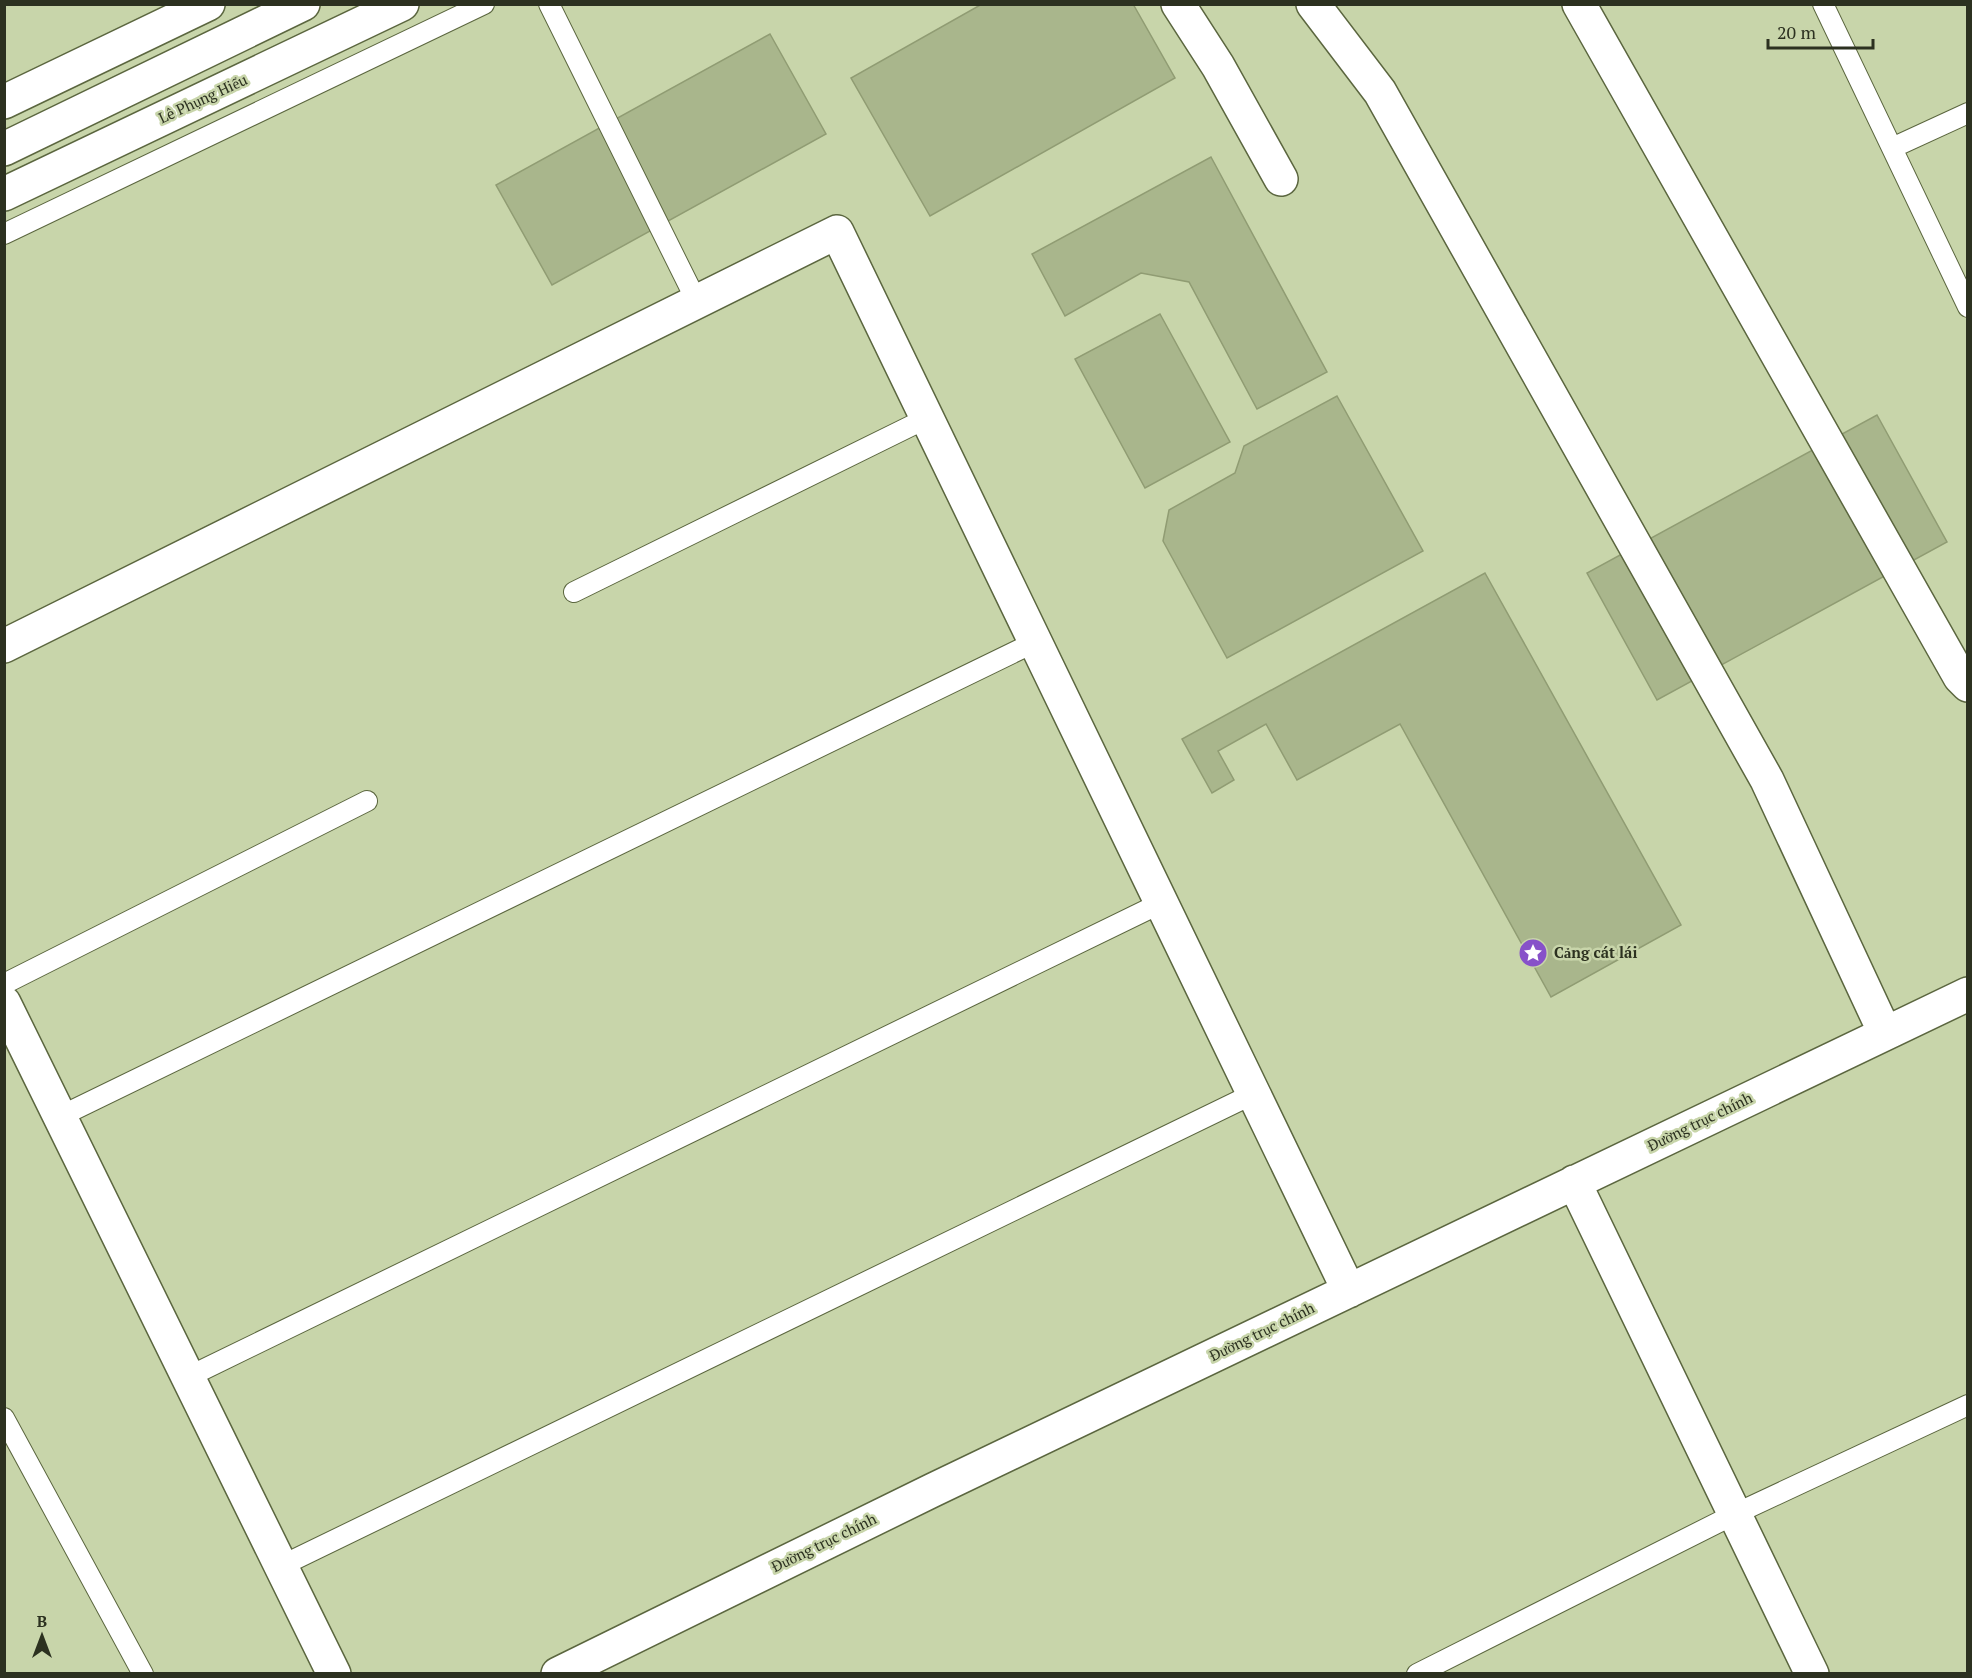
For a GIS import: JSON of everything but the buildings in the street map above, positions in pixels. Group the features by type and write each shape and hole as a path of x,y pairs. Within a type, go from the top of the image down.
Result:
{"street":[{"path":"4,79 160,4"},
{"path":"4,102 208,4"},
{"path":"4,149 303,4"},
{"name":"Lê Phụng Hiểu","path":"4,194 402,4"},
{"path":"1178,4 1218,66 1281,179"},
{"path":"1313,4 1380,92 1767,780 1885,1034"},
{"path":"1579,4 1960,677 1968,685"},
{"path":"4,646 837,232 1349,1291"},
{"name":"Đường trục chính","path":"558,1674 933,1490 1968,994"},
{"path":"4,1003 334,1674"},
{"path":"1574,1182 1812,1674"}],"lane":[{"path":"4,234 484,4"},
{"path":"549,4 697,302"},
{"path":"1823,4 1968,307"},
{"path":"1892,148 1968,113"},
{"path":"574,592 927,418"},
{"path":"61,1116 1035,642"},
{"path":"4,984 368,801"},
{"path":"188,1377 1161,903"},
{"path":"281,1566 1253,1094"},
{"path":"1418,1674 1735,1515 1968,1405"},
{"path":"4,1418 142,1674"}],"place":[{"name":"Cảng cát lái","path":"1533,953"}]}
